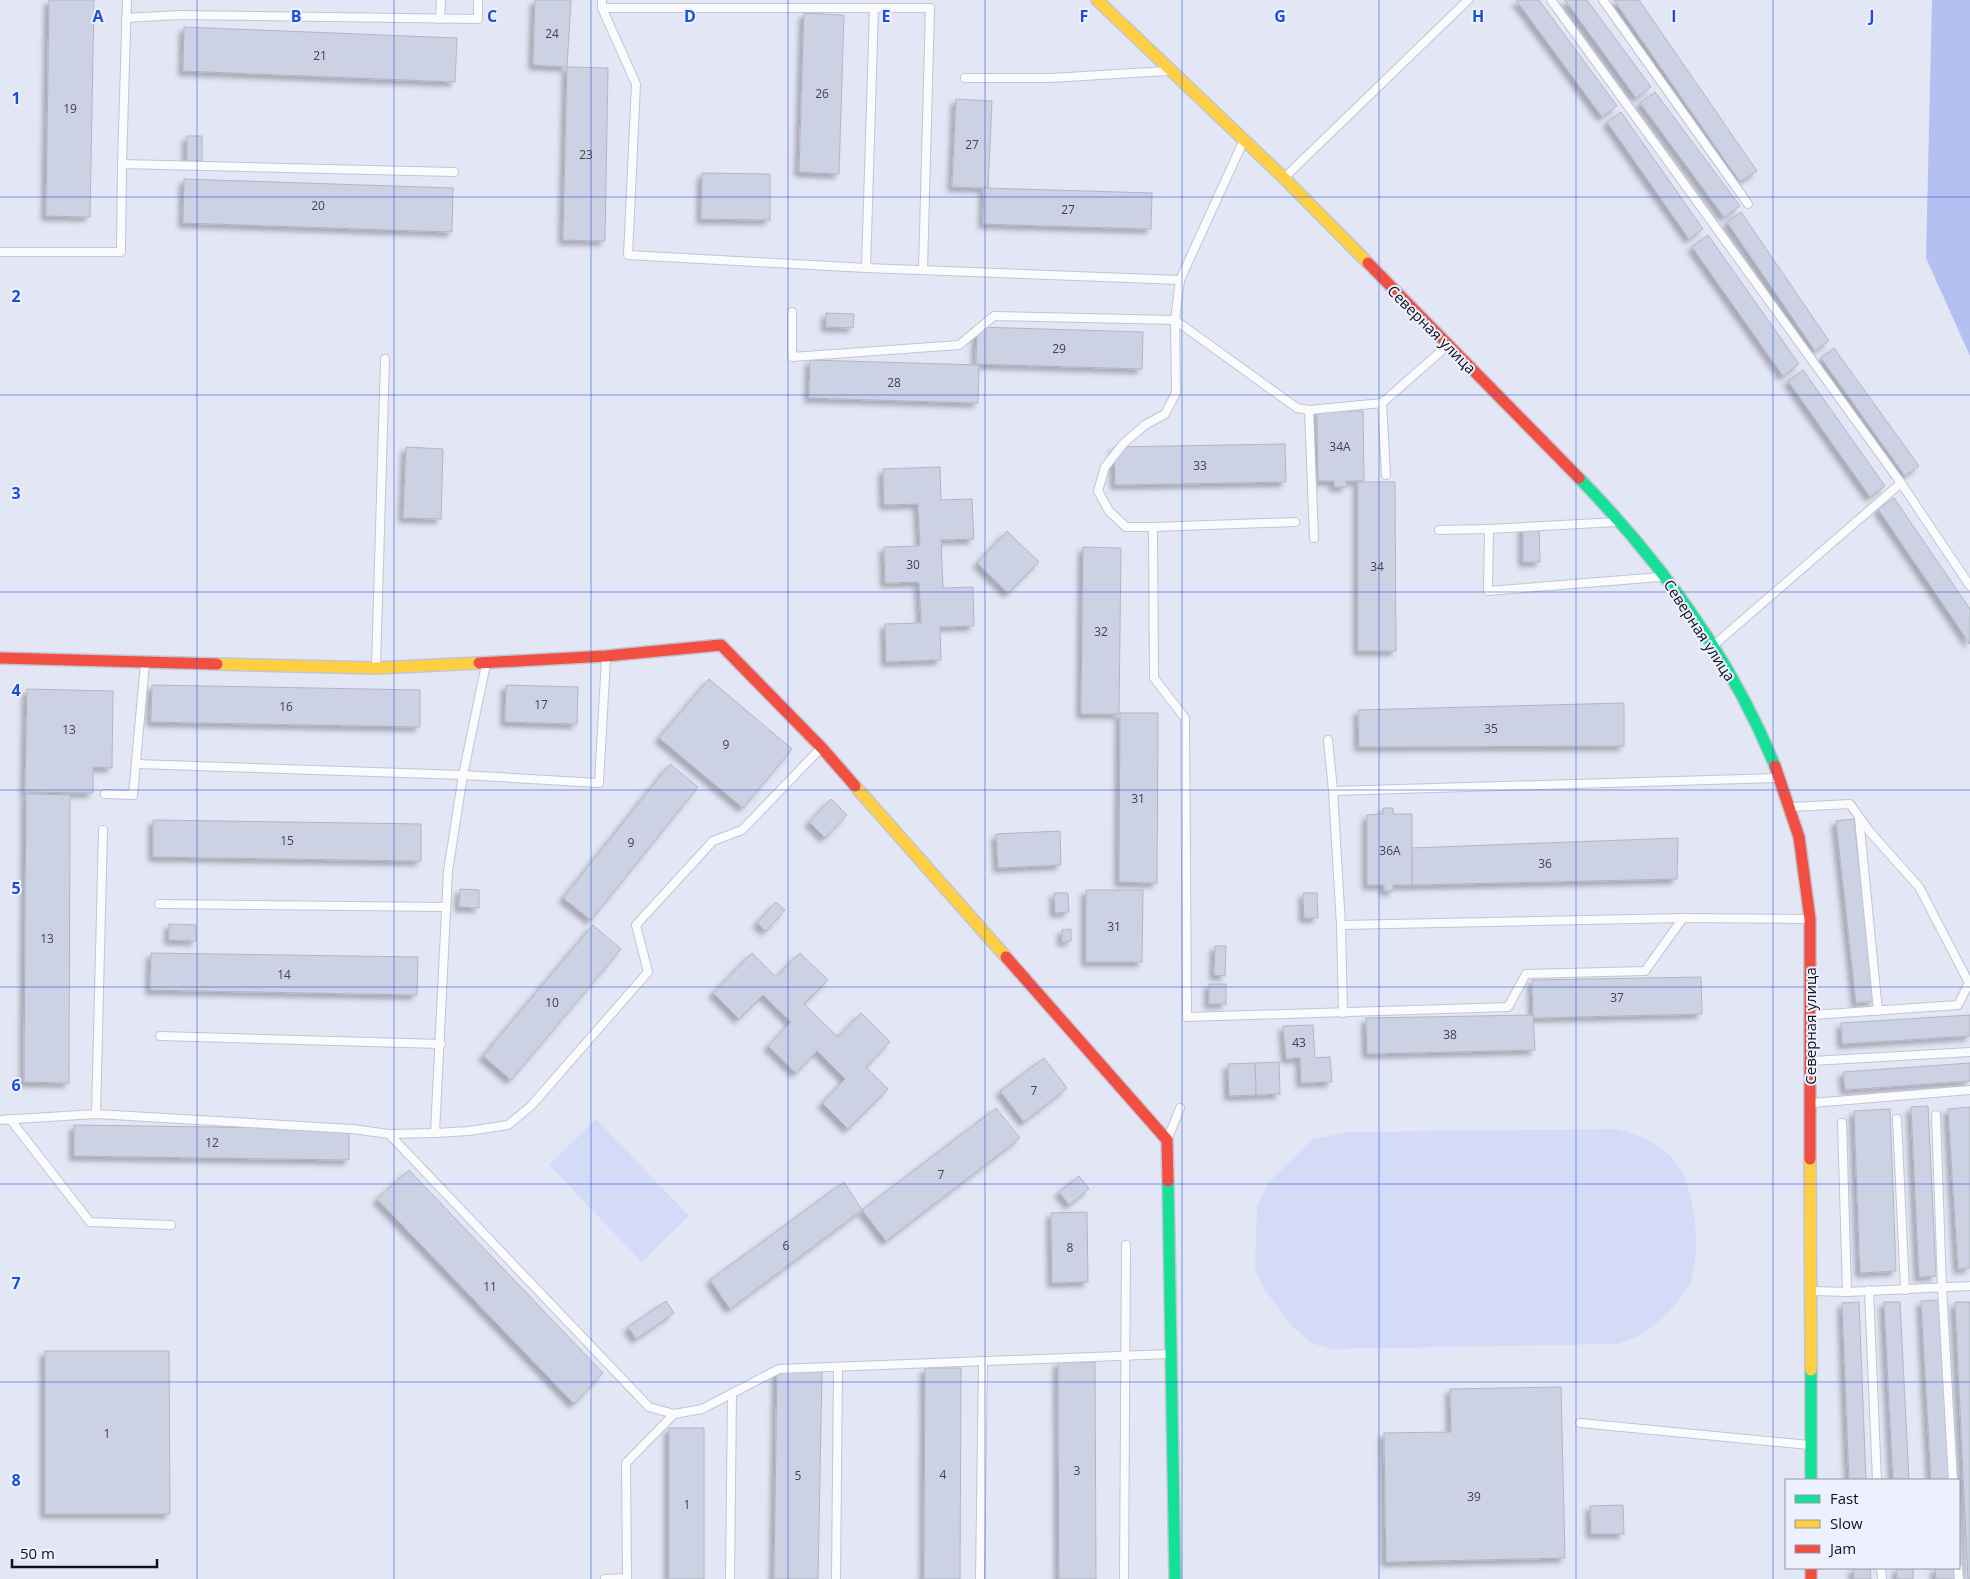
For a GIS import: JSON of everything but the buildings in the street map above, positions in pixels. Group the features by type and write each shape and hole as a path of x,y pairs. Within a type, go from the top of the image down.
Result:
{"street":[{"name":"Северная улица","path":"1097,0 1284,178 1622,522 1666,577 1713,646 1750,710 1780,778 1796,826 1806,874 1810,919 1811,1479"},
{"path":"0,658 376,668 486,664 606,656 721,644 822,748 1167,1140 1175,1579"}],"lane":[{"path":"0,252 121,252 127,0"},
{"path":"440,19 441,0"},
{"path":"126,18 178,15 478,19 478,0"},
{"path":"1284,178 1468,0"},
{"path":"1551,0 1901,483 1970,586"},
{"path":"1602,0 1748,204"},
{"path":"923,270 930,8 602,4 636,84 628,255 866,268 1180,280"},
{"path":"866,268 874,8"},
{"path":"965,78 1051,78 1172,70"},
{"path":"1244,140 1180,280 1175,320 1176,393 1170,408 1158,420 1146,425 1123,444 1105,467 1098,491 1109,511 1126,527 1154,528 1295,522"},
{"path":"122,164 454,172"},
{"path":"792,312 792,356 959,345 994,316 1175,320 1297,408 1309,410 1382,403 1448,345"},
{"path":"376,668 385,358"},
{"path":"1382,403 1386,475"},
{"path":"1309,410 1314,538"},
{"path":"1713,646 1901,483"},
{"path":"1439,530 1622,522"},
{"path":"1154,528 1154,678 1185,718 1187,1017 1508,1007 1526,974 1645,971 1683,918"},
{"path":"1489,529 1488,591 1666,577"},
{"path":"136,764 463,775 599,783 606,656"},
{"path":"105,794 134,795 145,662"},
{"path":"435,1133 441,1044 448,871 463,775 486,664"},
{"path":"1328,740 1341,925 1343,1013"},
{"path":"0,1120 96,1114 352,1129 389,1134 469,1131 508,1125 531,1106 648,972 636,925 713,841 742,830 822,748"},
{"path":"1333,791 1780,778"},
{"path":"1790,807 1850,804 1859,818 1919,887 1969,983 1958,1005 1810,1016"},
{"path":"1859,818 1878,1010"},
{"path":"96,1114 103,830"},
{"path":"159,904 446,907"},
{"path":"1341,925 1683,918 1810,919"},
{"path":"160,1036 441,1044"},
{"path":"1810,1061 1970,1052"},
{"path":"1810,1103 1970,1090"},
{"path":"1167,1140 1180,1108"},
{"path":"1936,1115 1942,1287 1953,1479"},
{"path":"10,1119 90,1222 171,1225"},
{"path":"1897,1119 1905,1290"},
{"path":"1842,1123 1847,1292"},
{"path":"389,1134 649,1407 674,1414 702,1408 779,1369 1170,1354"},
{"path":"1124,1579 1126,1245"},
{"path":"1810,1290 1847,1292 1970,1286"},
{"path":"1868,1290 1877,1479"},
{"path":"980,1579 983,1361"},
{"path":"836,1579 838,1367"},
{"path":"730,1579 732,1394"},
{"path":"605,1579 627,1578 626,1463 674,1414"},
{"path":"1580,1423 1811,1445"}],"shaded area":[{"path":"1932,0 1970,0 1970,356 1926,258"},
{"path":"596,1119 689,1216 642,1262 549,1165"},
{"path":"1617,1129 1639,1136 1652,1143 1665,1151 1676,1162 1688,1188 1695,1226 1695,1264 1691,1281 1676,1304 1645,1332 1633,1339 1617,1344 1330,1349 1312,1343 1293,1327 1264,1289 1255,1268 1257,1207 1268,1183 1313,1139 1349,1132"}],"traffic: fast":[{"path":"1579,478 1638,543 1691,613 1737,687 1775,766"},
{"path":"1168,1181 1175,1579"},
{"path":"1811,1370 1811,1479"}],"traffic: slow":[{"path":"1097,0 1284,178 1368,263"},
{"path":"217,664 376,668 479,663"},
{"path":"855,786 1006,957"},
{"path":"1810,1159 1811,1370"}],"traffic: jam":[{"path":"1368,263 1579,478"},
{"path":"479,663 606,656 721,645 822,748 855,786"},
{"path":"0,658 217,664"},
{"path":"1775,766 1799,837 1810,919 1810,1159"},
{"path":"1006,957 1167,1140 1168,1181"},
{"path":"1811,1569 1811,1579"}]}
